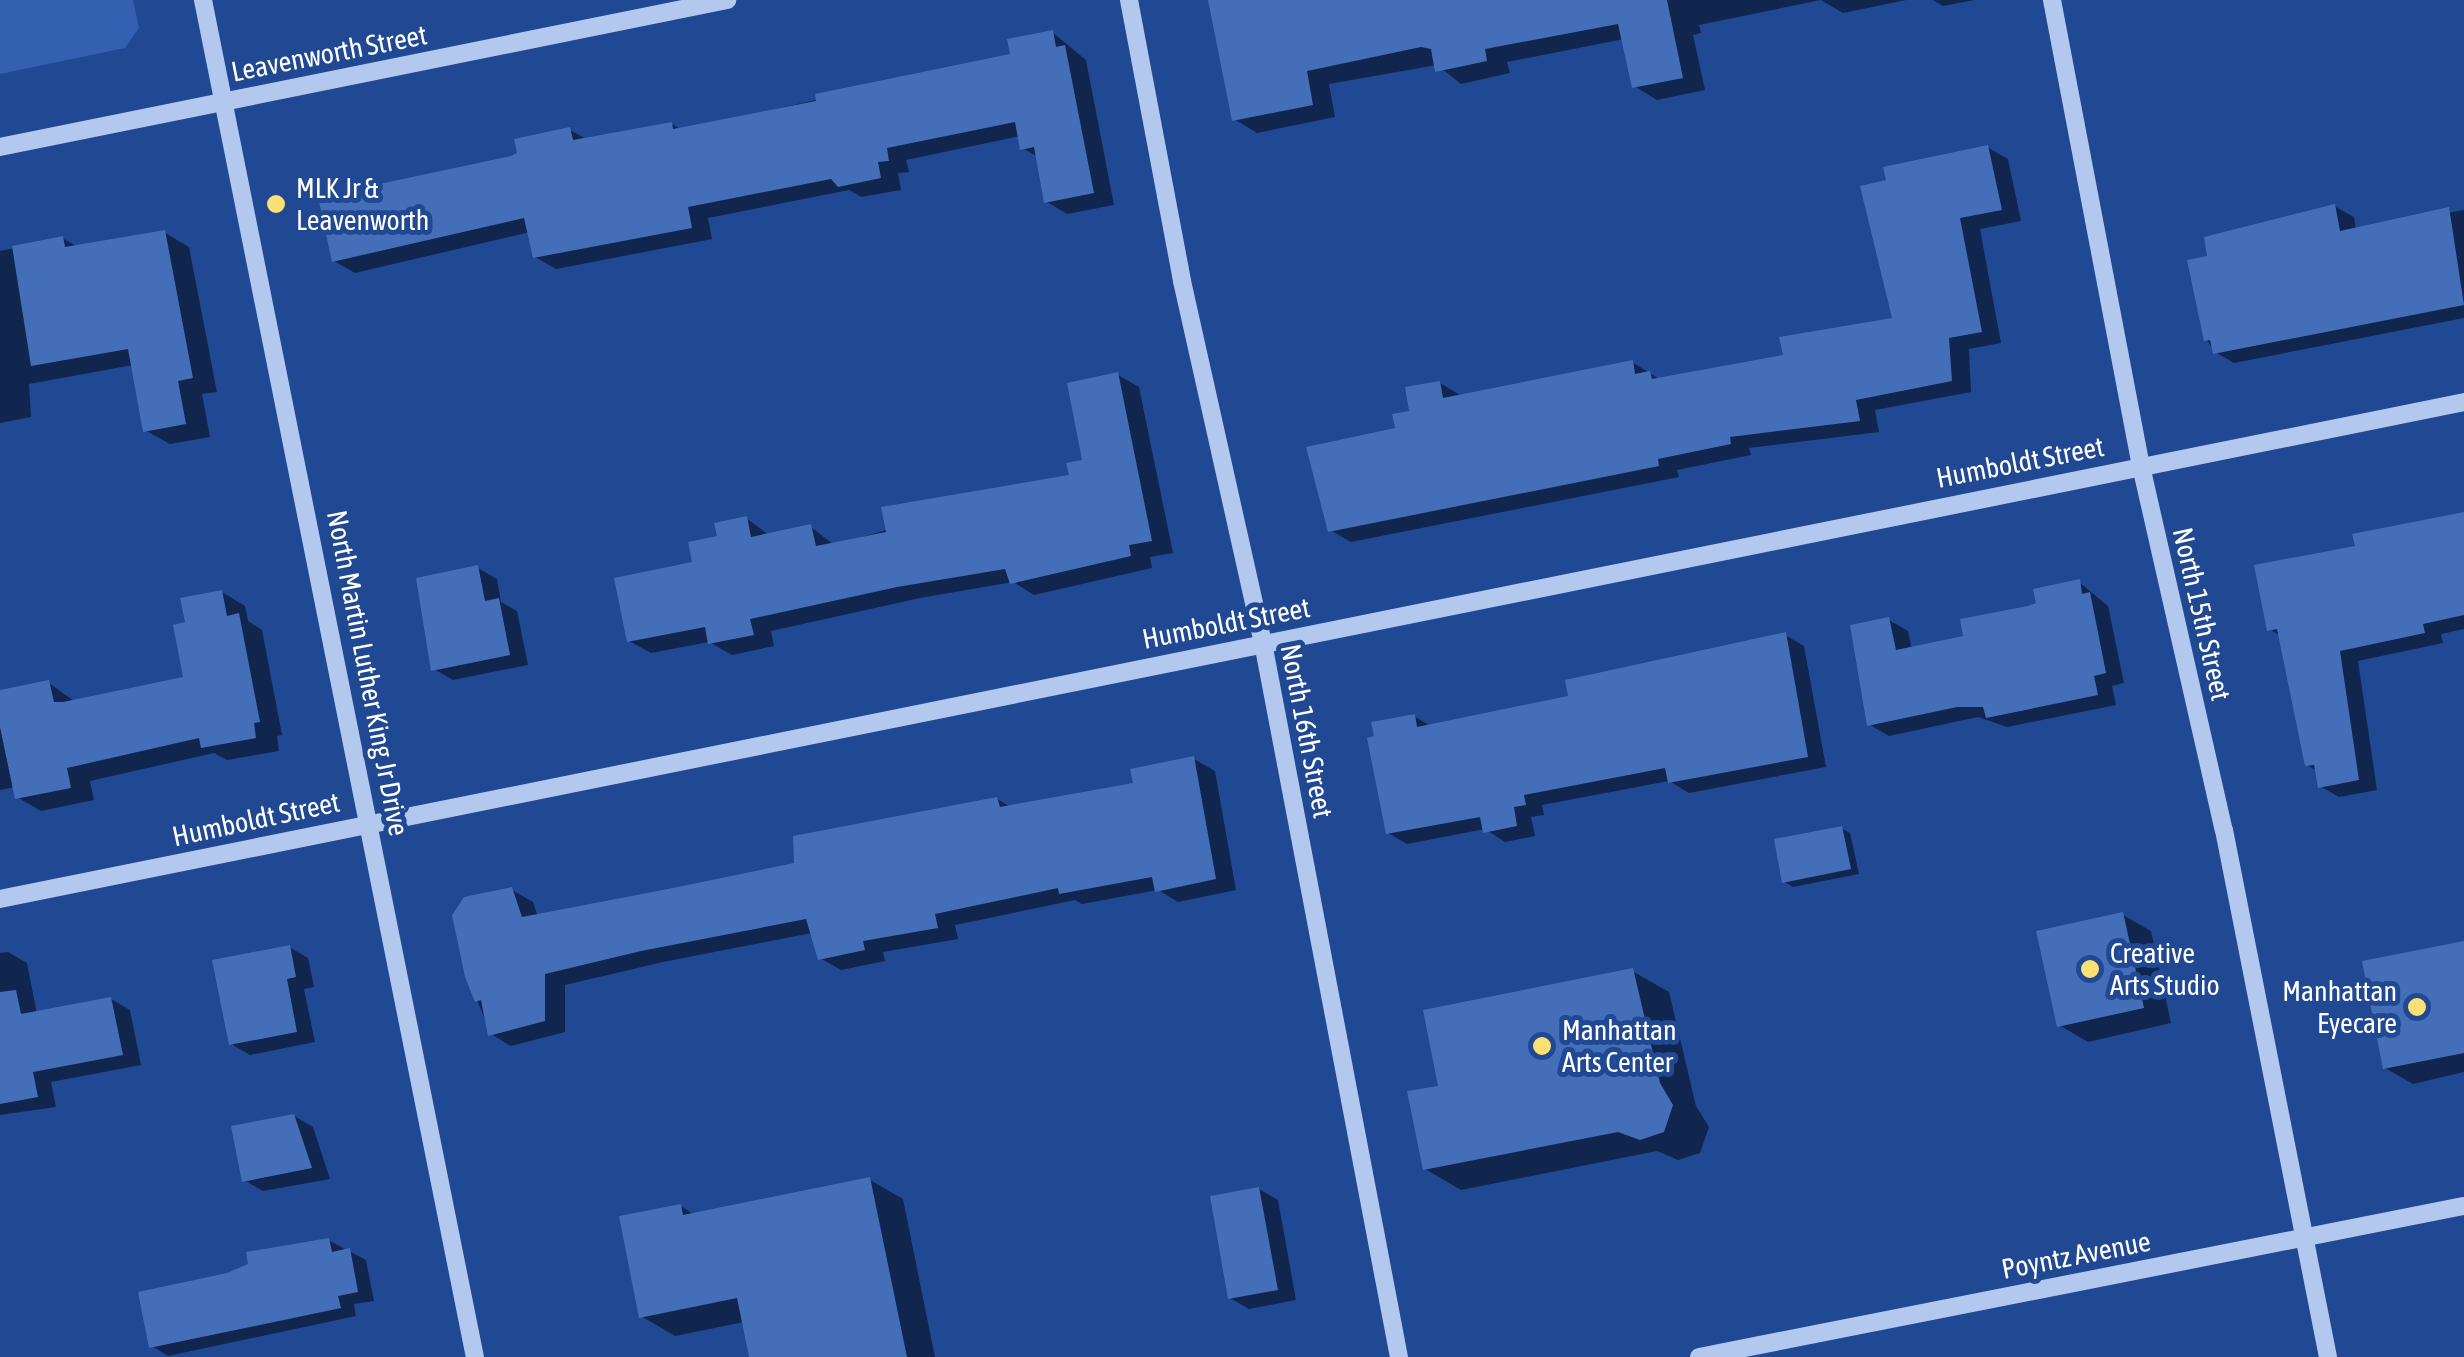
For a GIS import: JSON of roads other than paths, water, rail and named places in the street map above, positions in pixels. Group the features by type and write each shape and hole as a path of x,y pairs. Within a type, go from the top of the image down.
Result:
{"street":[{"name":"North Martin Luther King Jr Drive","path":"203,0 476,1357"},
{"name":"Leavenworth Street","path":"0,147 726,0"},
{"name":"North 16th Street","path":"1129,0 1182,281 1262,643 1399,1357"},
{"name":"North 15th Street","path":"2052,0 2141,466 2224,830 2328,1357"},
{"name":"Humboldt Street","path":"0,899 2464,402"},
{"name":"Poyntz Avenue","path":"1699,1357 2464,1206"}],"place":[{"name":"MLK Jr & Leavenworth","path":"276,204"},
{"name":"Creative Arts Studio","path":"2090,969"},
{"name":"Manhattan Eyecare","path":"2417,1007"},
{"name":"Manhattan Arts Center","path":"1542,1046"}]}
